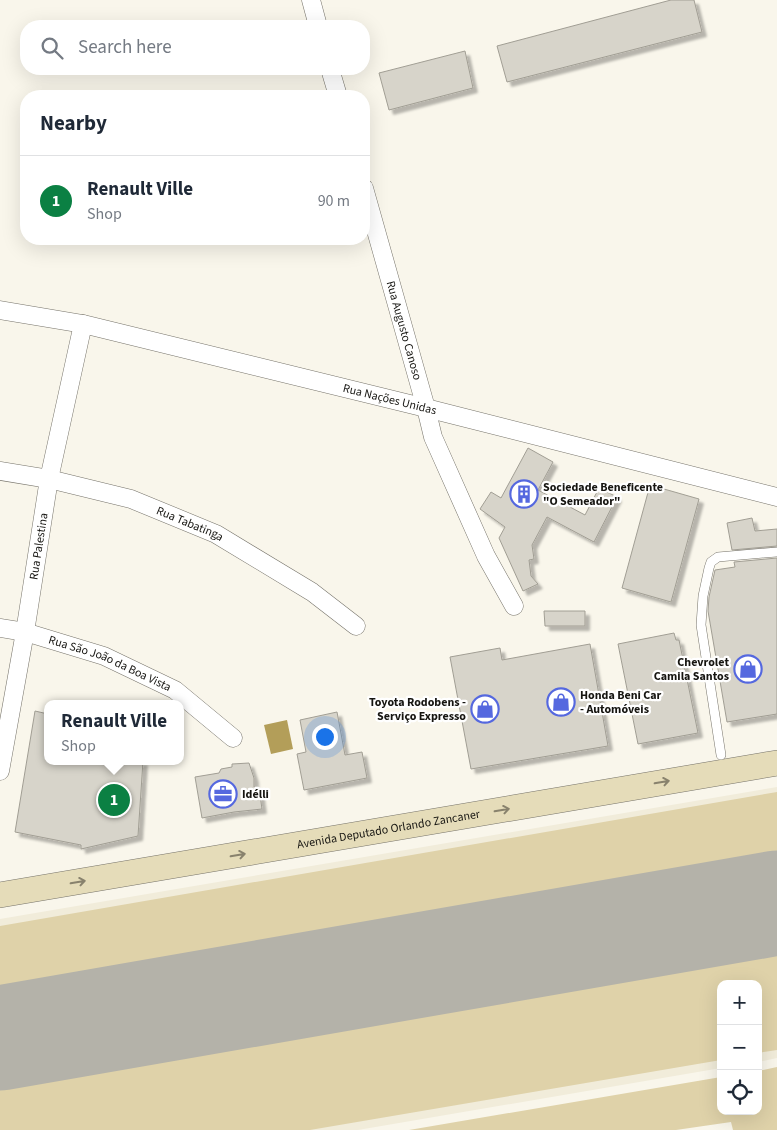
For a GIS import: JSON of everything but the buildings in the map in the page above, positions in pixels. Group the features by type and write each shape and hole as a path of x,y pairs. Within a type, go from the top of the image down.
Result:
{"main road":[{"name":"Avenida Deputado Orlando Zancaner","path":"0,895 28,882 777,745"},
{"name":"Avenida Deputado Orlando Zancaner","path":"0,878 28,882 777,763"}],"street":[{"path":"310,0 316,20"},
{"path":"332,75 336,90"},
{"name":"Rua Augusto Canoso","path":"370,209 433,438 486,556 514,606"},
{"name":"Rua Nações Unidas","path":"0,310 83,324 777,497"},
{"name":"Rua Palestina","path":"0,771 25,632 48,479 83,324"},
{"name":"Rua Tabatinga","path":"0,471 48,479 131,500 216,534 312,592 356,626"},
{"name":"Rua São João da Boa Vista","path":"0,628 25,632 104,656 175,690 233,738"}],"lane":[{"path":"721,755 701,625 703,596 710,564 718,556 777,552"}],"shaded area":[{"path":"287,720 293,749 271,754 264,725"},
{"path":"777,787 777,1058 762,1061 762,980 717,980 717,1069 358,1130 0,1130 0,919"},
{"path":"777,792 777,875 0,1011 0,926"},
{"path":"777,929 777,1050 762,1052 762,980 717,980 717,1061 310,1130 0,1130 0,1062"},
{"path":"777,1067 777,1130 733,1130 731,1122 676,1130 409,1130 717,1078 717,1115 762,1115 762,1070"}],"runway":[{"path":"0,1038 777,903"}],"place":[{"name":"Sociedade Beneficente \"O Semeador\"","path":"524,494"},
{"name":"Chevrolet Camila Santos","path":"748,669"},
{"name":"Honda Beni Car - Automóveis","path":"561,702"},
{"name":"Toyota Rodobens - Serviço Expresso","path":"485,709"},
{"name":"Idélli","path":"223,794"},
{"name":"Renault Ville","path":"114,800"}]}
